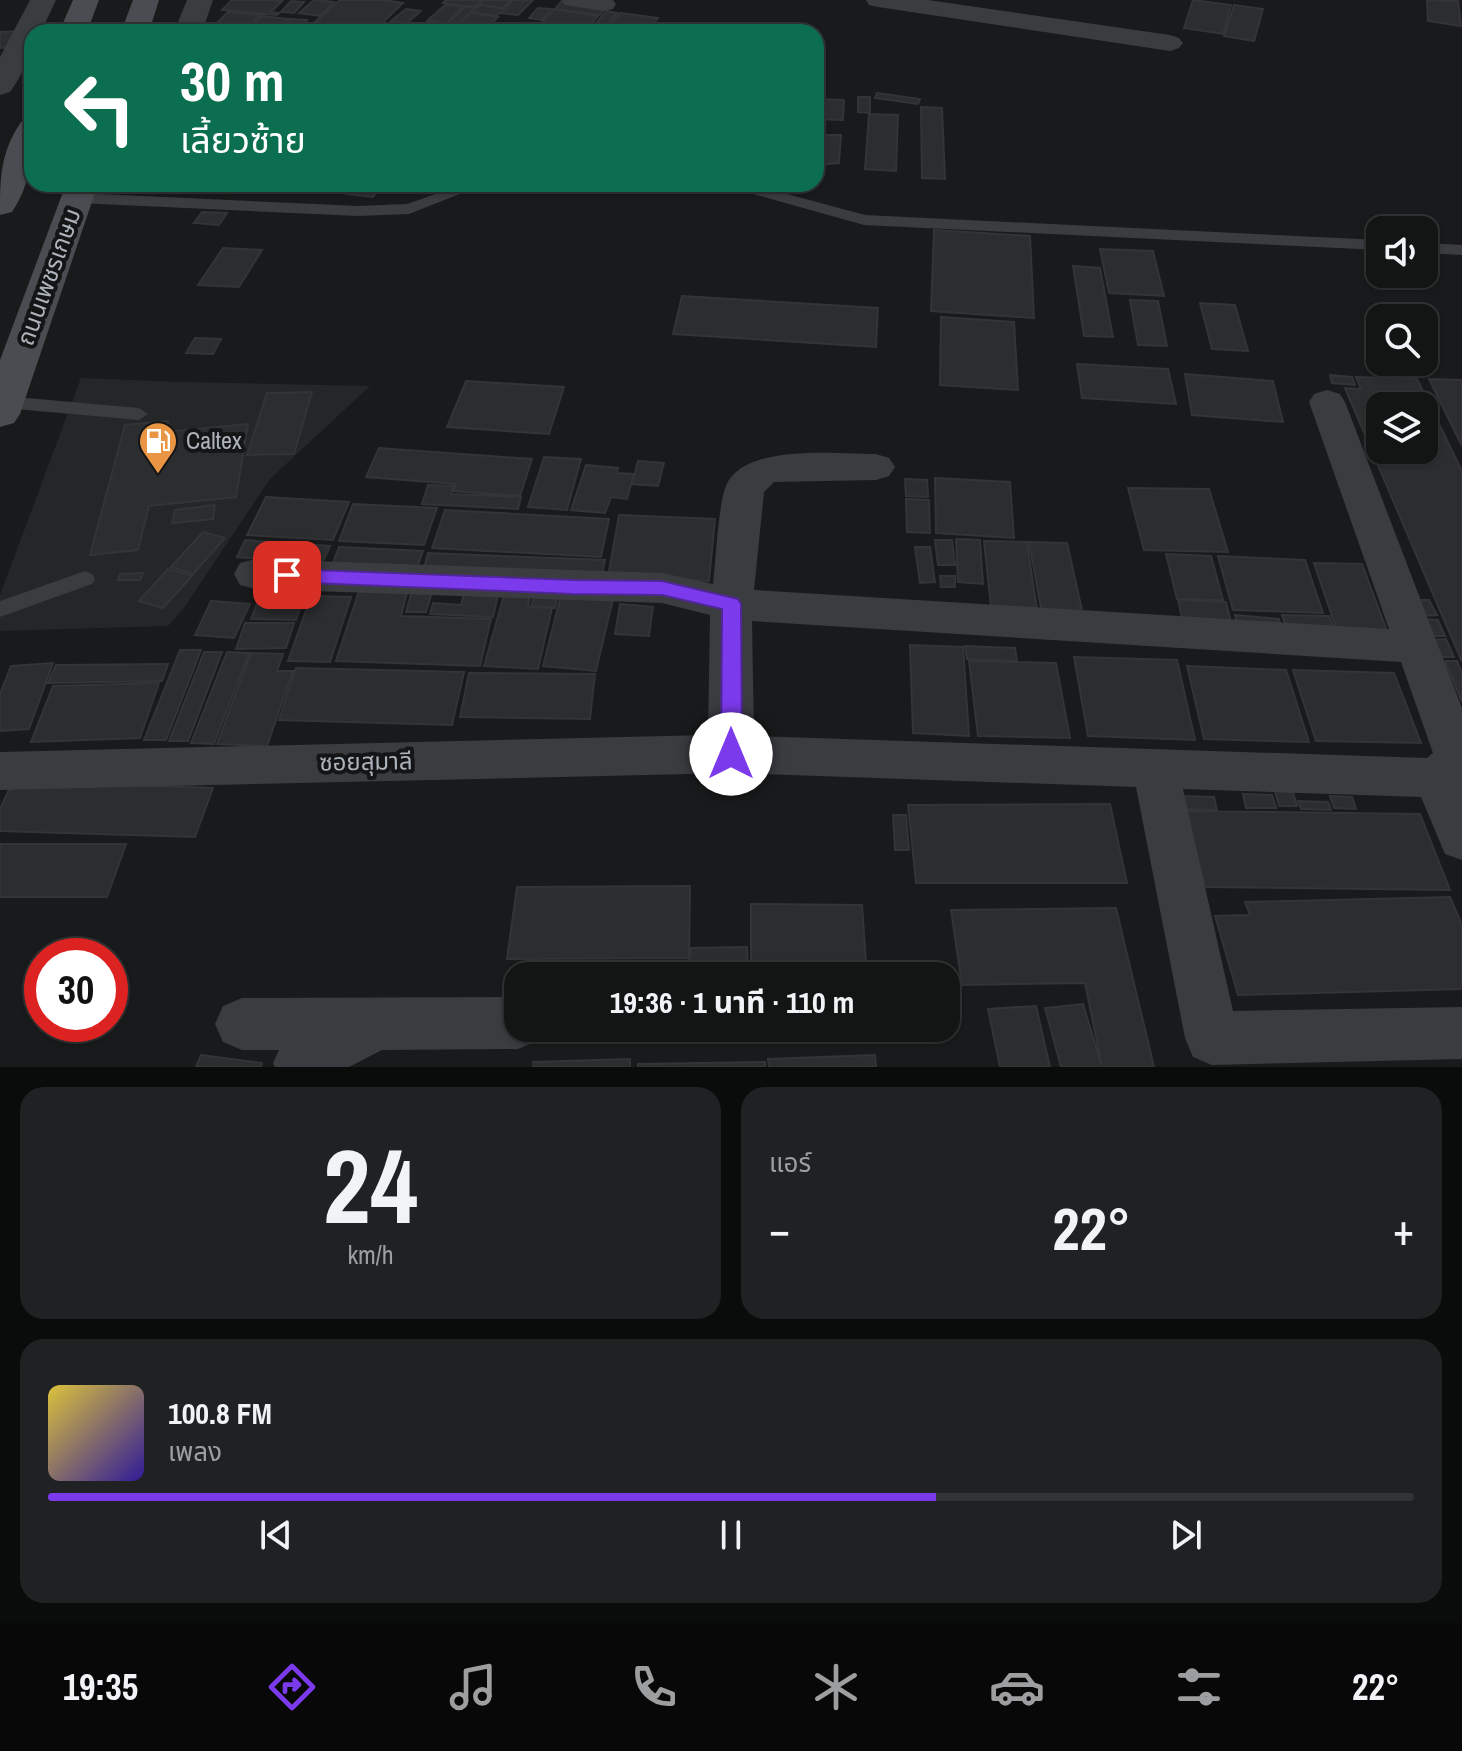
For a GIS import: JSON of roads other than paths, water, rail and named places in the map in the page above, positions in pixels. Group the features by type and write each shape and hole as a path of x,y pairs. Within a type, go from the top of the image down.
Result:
{"main road":[{"path":"76,24 86,0"},
{"path":"138,24 146,0"},
{"name":"ถนนเพชรเกษม","path":"2,408 62,240 40,201"}],"street":[{"path":"31,24 43,0"},
{"path":"191,24 200,0"},
{"path":"574,0 604,4"},
{"path":"878,0 1170,43"},
{"path":"0,86 24,38"},
{"path":"1327,402 1419,647 1452,714 1458,758 1437,778 1462,839"},
{"path":"731,754 731,604 745,487 762,472 785,467 876,467"},
{"path":"255,574 662,588 731,604 1419,647"},
{"name":"ซอยสุมาลี","path":"0,771 731,754 1437,778"},
{"path":"1155,767 1212,1038 1462,1033"},
{"path":"242,1024 504,1023"},
{"path":"301,1063 374,1025"}],"lane":[{"path":"40,201 358,211 409,209 456,192"},
{"path":"762,192 864,220 1366,244"},
{"path":"1438,249 1462,250"},
{"path":"2,408 139,414"},
{"path":"0,609 85,579"}],"place":[{"name":"Caltex","path":"158,475"}]}
